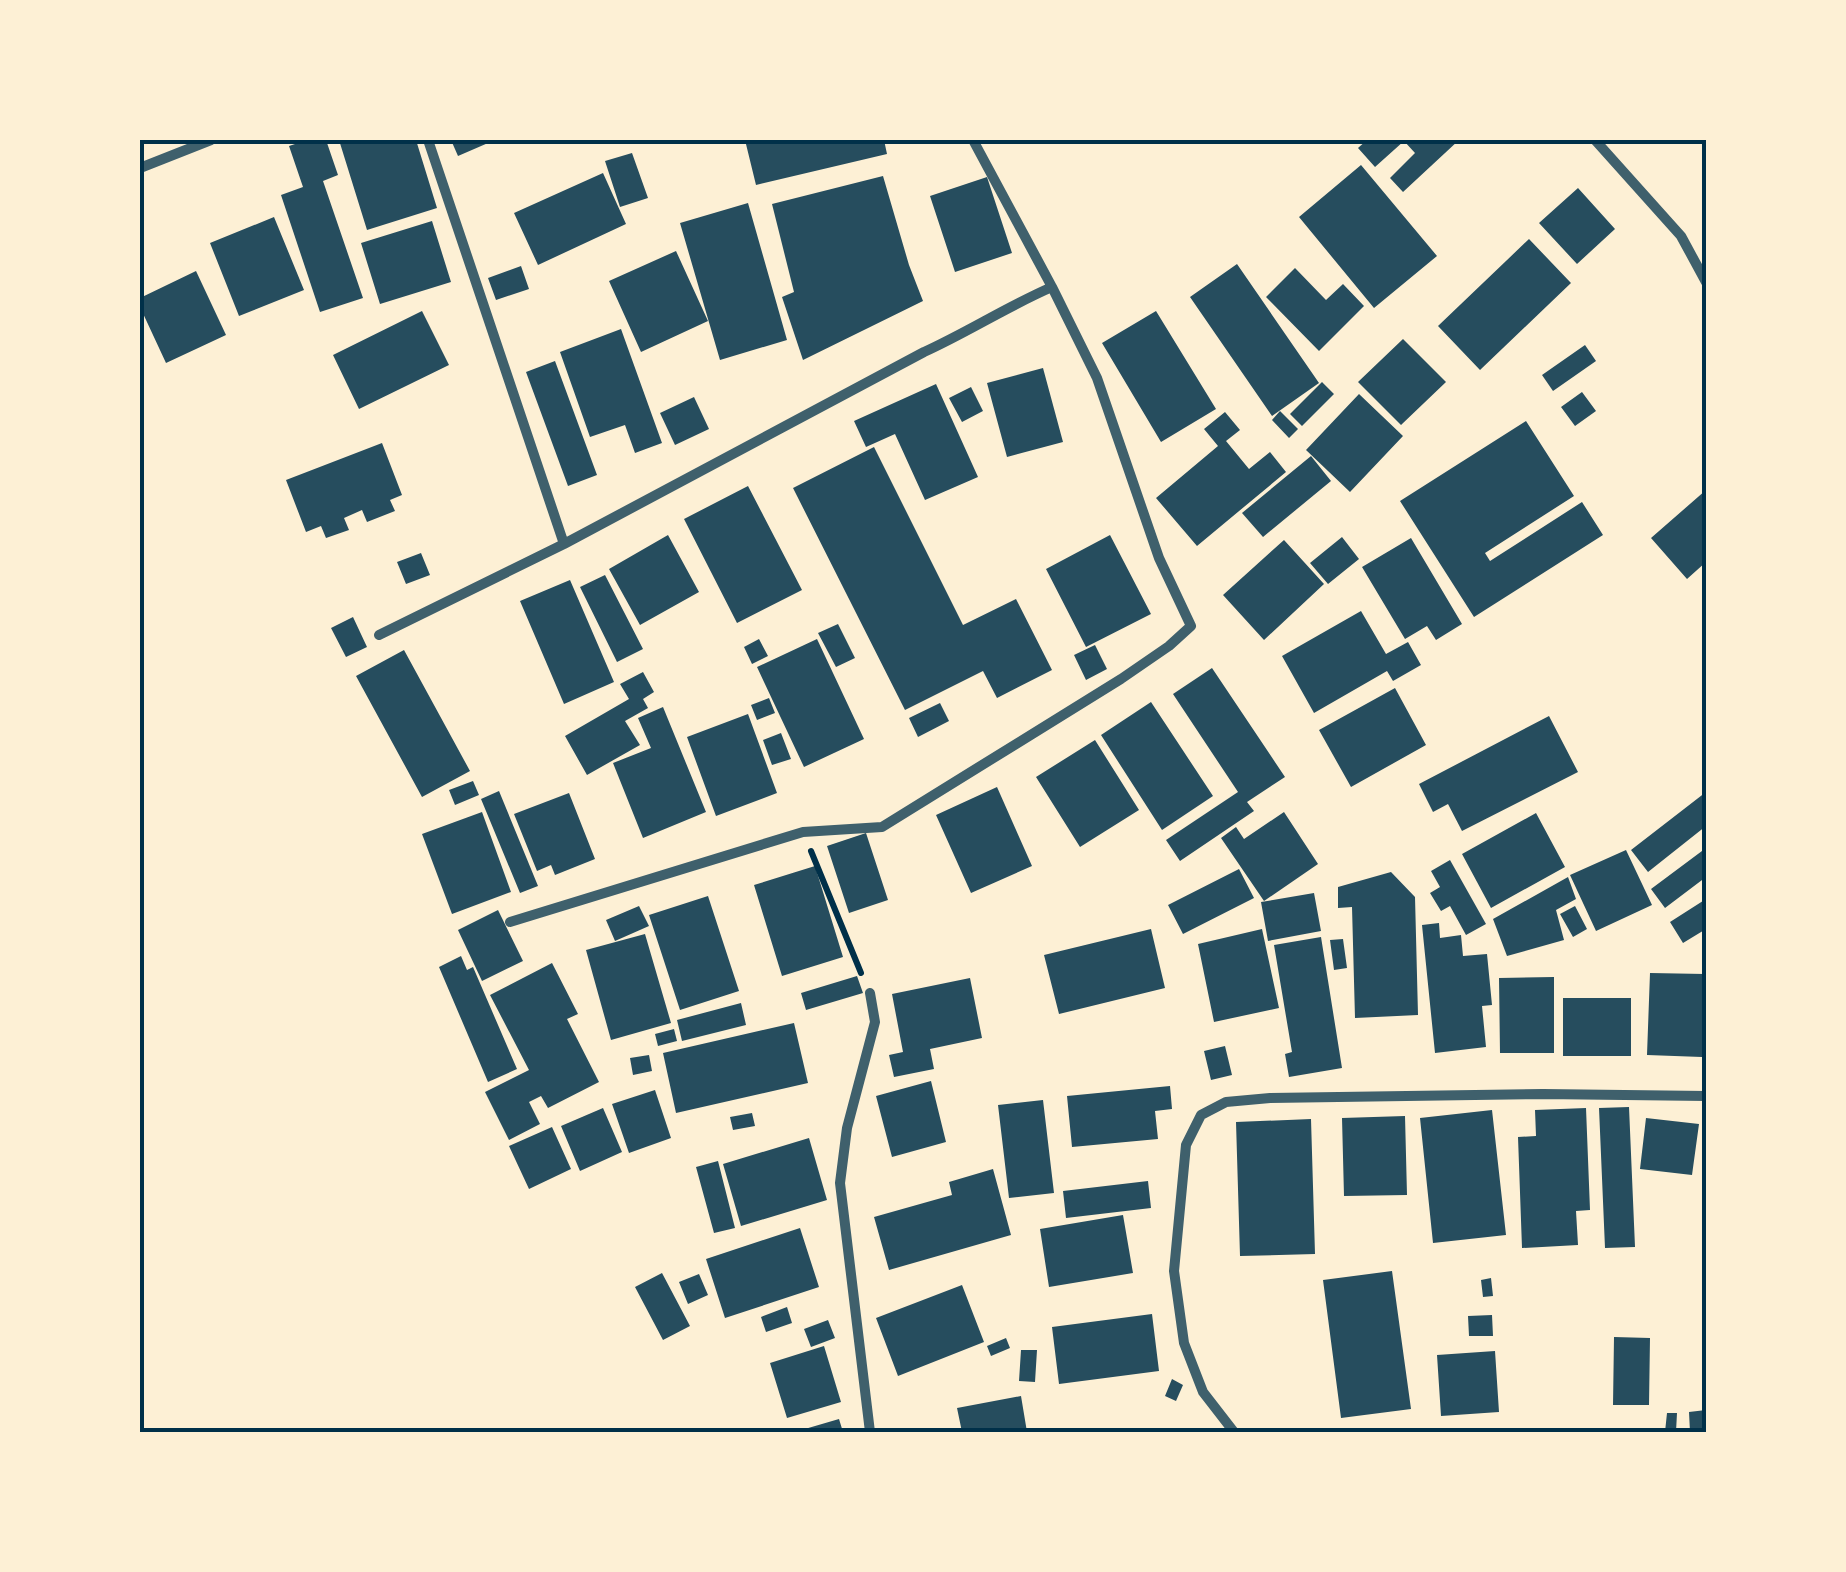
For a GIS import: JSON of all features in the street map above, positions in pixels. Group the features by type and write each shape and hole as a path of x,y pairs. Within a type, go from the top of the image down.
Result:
{"street":[{"path":"140,168 211,140"},
{"path":"428,140 564,544"},
{"path":"510,922 803,832 882,828 1121,679 1191,626 1159,558 1097,378 972,140"},
{"path":"1596,140 1681,236 1706,282"},
{"path":"379,635 564,544 970,331 1012,304 1052,287"},
{"path":"870,993 875,1022 847,1128 840,1183 870,1432"},
{"path":"1234,1432 1203,1392 1184,1343 1174,1272 1186,1145 1201,1116 1226,1102 1270,1098 1706,1096"}],"path":[{"path":"803,832 870,993"}],"building":[{"path":"307,140 326,140 338,175 323,181 363,298 320,312 281,195 303,187 289,146"},
{"path":"339,140 416,140 437,208 367,230"},
{"path":"451,140 495,140 458,156"},
{"path":"745,140 884,140 887,154 756,185"},
{"path":"1367,140 1459,140 1403,192 1390,178 1415,153 1404,141 1375,167 1358,148"},
{"path":"632,153 648,198 620,207 605,161"},
{"path":"1361,165 1437,256 1374,308 1299,217"},
{"path":"603,173 626,224 538,265 514,213"},
{"path":"883,176 923,301 803,360 782,297 794,292 772,204"},
{"path":"987,177 1012,253 955,272 930,196"},
{"path":"1578,188 1615,229 1577,264 1539,223"},
{"path":"748,203 787,340 720,360 680,223"},
{"path":"274,217 304,290 239,316 210,243"},
{"path":"432,221 451,282 380,304 361,243"},
{"path":"1529,239 1571,283 1480,370 1438,326"},
{"path":"676,251 708,321 641,352 609,281"},
{"path":"1237,264 1319,383 1272,416 1190,297"},
{"path":"521,266 529,289 496,300 488,278"},
{"path":"1295,268 1326,300 1343,284 1364,306 1319,351 1266,297"},
{"path":"196,271 226,335 166,363 140,307 140,298"},
{"path":"422,311 449,365 359,409 333,355"},
{"path":"1156,311 1216,409 1161,442 1102,343"},
{"path":"621,329 662,443 635,453 625,425 590,437 560,352"},
{"path":"1403,339 1446,382 1401,425 1358,382"},
{"path":"1585,345 1596,361 1553,391 1542,375"},
{"path":"555,361 597,475 568,486 526,372"},
{"path":"1043,368 1063,442 1007,457 987,383"},
{"path":"1322,382 1334,394 1302,426 1290,414"},
{"path":"936,384 978,477 925,500 895,434 866,447 854,421"},
{"path":"971,387 983,411 962,422 949,398"},
{"path":"1582,392 1596,411 1575,426 1561,407"},
{"path":"1359,394 1403,436 1350,492 1306,450"},
{"path":"694,397 709,429 675,445 660,413"},
{"path":"1280,411 1298,429 1289,438 1272,420"},
{"path":"1225,412 1240,430 1226,441 1249,469 1270,452 1286,472 1197,546 1156,498 1218,446 1204,429"},
{"path":"1526,421 1574,496 1485,553 1490,561 1582,502 1603,535 1474,617 1400,501"},
{"path":"382,443 402,495 390,500 395,511 367,522 362,510 344,518 349,530 326,538 321,526 306,532 286,480"},
{"path":"874,447 963,625 1016,599 1052,670 997,698 983,671 905,710 793,488"},
{"path":"1311,456 1331,481 1263,537 1242,513"},
{"path":"748,486 802,590 737,623 684,519"},
{"path":"1706,490 1706,562 1687,579 1651,538"},
{"path":"668,535 699,592 640,625 609,569"},
{"path":"1110,535 1151,614 1086,647 1046,569"},
{"path":"1342,537 1359,559 1328,584 1310,563"},
{"path":"1411,538 1462,624 1436,640 1427,626 1405,639 1362,567"},
{"path":"1284,540 1324,584 1264,640 1223,595"},
{"path":"421,553 430,575 406,584 397,562"},
{"path":"605,575 643,649 617,662 580,587"},
{"path":"570,580 614,682 564,704 520,601"},
{"path":"1361,611 1386,654 1408,642 1421,665 1393,681 1387,671 1314,713 1282,656"},
{"path":"353,617 367,647 346,657 331,628"},
{"path":"838,624 855,658 836,667 818,633"},
{"path":"759,639 768,656 752,664 744,647"},
{"path":"817,639 864,739 804,767 757,667"},
{"path":"1095,645 1107,669 1086,680 1074,655"},
{"path":"404,650 470,771 422,797 356,676"},
{"path":"1212,668 1285,777 1247,802 1254,811 1180,861 1166,840 1238,792 1173,694"},
{"path":"643,672 654,692 643,699 648,708 625,721 640,745 587,775 565,736 629,699 620,684"},
{"path":"1395,688 1426,745 1351,787 1319,730"},
{"path":"769,698 775,713 757,720 751,705"},
{"path":"1151,702 1213,796 1162,830 1101,735"},
{"path":"940,703 949,721 918,737 909,718"},
{"path":"663,707 706,812 643,838 613,763 651,748 638,718"},
{"path":"748,714 777,793 716,816 687,737"},
{"path":"1549,716 1578,772 1462,831 1448,804 1433,812 1419,784"},
{"path":"781,733 791,759 772,765 763,740"},
{"path":"1095,740 1139,810 1080,847 1036,777"},
{"path":"473,781 479,795 455,805 449,790"},
{"path":"997,787 1032,866 971,893 936,815"},
{"path":"499,791 538,886 520,893 481,799"},
{"path":"1706,792 1706,826 1648,872 1631,850"},
{"path":"569,793 595,859 555,875 551,865 537,871 514,814"},
{"path":"482,812 511,892 452,914 422,834"},
{"path":"1284,812 1318,864 1264,901 1221,838 1236,827 1244,839"},
{"path":"1536,813 1565,867 1491,908 1462,854"},
{"path":"866,833 888,900 849,913 827,846"},
{"path":"1706,848 1706,877 1665,908 1651,889"},
{"path":"1626,850 1652,905 1596,931 1570,875"},
{"path":"1450,860 1486,924 1466,935 1450,906 1441,911 1430,893 1440,887 1431,871"},
{"path":"815,866 843,957 782,976 754,885"},
{"path":"1239,869 1254,898 1183,934 1168,905"},
{"path":"1391,872 1415,897 1418,1015 1355,1018 1352,907 1338,908 1338,887"},
{"path":"1568,877 1576,899 1556,910 1564,940 1507,956 1493,919"},
{"path":"1314,893 1321,931 1268,941 1261,902"},
{"path":"708,896 739,991 680,1010 649,915"},
{"path":"1706,899 1706,929 1683,943 1670,922"},
{"path":"639,906 649,926 615,941 606,920"},
{"path":"1575,906 1587,929 1573,937 1560,914"},
{"path":"498,910 523,961 482,981 458,930"},
{"path":"1439,923 1440,938 1461,935 1463,956 1487,954 1492,1005 1482,1006 1486,1047 1435,1053 1422,925"},
{"path":"1151,929 1165,988 1059,1014 1044,955"},
{"path":"1262,929 1279,1008 1214,1022 1198,944"},
{"path":"645,934 671,1023 611,1040 586,950"},
{"path":"1321,937 1342,1068 1289,1077 1285,1054 1292,1052 1274,945"},
{"path":"1343,939 1347,968 1334,970 1330,940"},
{"path":"461,956 467,970 473,967 517,1069 488,1082 439,967"},
{"path":"552,963 578,1014 567,1019 599,1082 548,1108 541,1096 529,1102 540,1124 509,1140 485,1092 529,1070 490,995"},
{"path":"1650,973 1705,974 1702,1057 1647,1055"},
{"path":"857,976 863,993 806,1010 801,993"},
{"path":"1554,977 1554,1053 1500,1053 1499,978"},
{"path":"970,978 982,1038 930,1049 934,1069 894,1077 889,1055 903,1052 892,994"},
{"path":"1563,998 1631,998 1631,1056 1563,1056"},
{"path":"741,1003 746,1025 682,1041 677,1020"},
{"path":"794,1023 808,1083 676,1113 663,1053"},
{"path":"674,1029 677,1041 658,1046 655,1034"},
{"path":"1225,1046 1232,1075 1211,1080 1204,1051"},
{"path":"649,1055 652,1071 633,1075 630,1058"},
{"path":"931,1081 946,1142 892,1157 876,1096"},
{"path":"1170,1086 1172,1109 1155,1111 1158,1139 1072,1147 1067,1096"},
{"path":"655,1090 671,1138 629,1153 612,1104"},
{"path":"1043,1100 1054,1193 1009,1198 998,1105"},
{"path":"1629,1107 1635,1247 1605,1248 1599,1108"},
{"path":"603,1108 622,1152 580,1171 561,1126"},
{"path":"1586,1108 1590,1210 1576,1211 1578,1245 1522,1248 1518,1137 1536,1136 1535,1110"},
{"path":"1492,1110 1506,1235 1433,1243 1420,1118"},
{"path":"752,1113 755,1126 733,1130 730,1117"},
{"path":"1405,1116 1407,1195 1344,1196 1342,1118"},
{"path":"1646,1118 1699,1124 1692,1175 1640,1169"},
{"path":"1311,1119 1315,1254 1240,1256 1236,1122"},
{"path":"552,1127 571,1169 529,1189 509,1146"},
{"path":"809,1138 827,1200 741,1226 723,1164"},
{"path":"718,1161 735,1228 714,1233 696,1167"},
{"path":"993,1169 1011,1235 889,1270 874,1217 952,1195 949,1182"},
{"path":"1148,1181 1151,1208 1066,1218 1063,1191"},
{"path":"1123,1215 1133,1273 1049,1287 1040,1229"},
{"path":"800,1228 819,1287 725,1318 706,1259"},
{"path":"1392,1271 1411,1409 1341,1418 1323,1280"},
{"path":"662,1273 690,1326 663,1340 635,1287"},
{"path":"699,1274 708,1295 688,1304 679,1282"},
{"path":"1491,1278 1493,1296 1483,1297 1481,1280"},
{"path":"962,1285 984,1342 898,1376 876,1318"},
{"path":"787,1307 792,1323 766,1332 761,1317"},
{"path":"1152,1314 1159,1371 1059,1384 1052,1327"},
{"path":"1492,1315 1493,1336 1469,1336 1468,1316"},
{"path":"828,1320 835,1338 811,1347 804,1329"},
{"path":"1614,1337 1650,1338 1649,1405 1613,1405"},
{"path":"1006,1338 1010,1348 991,1356 987,1346"},
{"path":"824,1346 841,1402 787,1418 770,1363"},
{"path":"1021,1350 1037,1350 1035,1382 1019,1381"},
{"path":"1495,1351 1499,1412 1441,1416 1437,1355"},
{"path":"1172,1379 1183,1385 1176,1401 1165,1396"},
{"path":"1021,1396 1027,1432 962,1432 957,1408"},
{"path":"1706,1410 1706,1432 1690,1432 1689,1412"},
{"path":"1667,1413 1677,1413 1676,1432 1665,1432"},
{"path":"839,1419 843,1432 798,1432 798,1431"}]}
